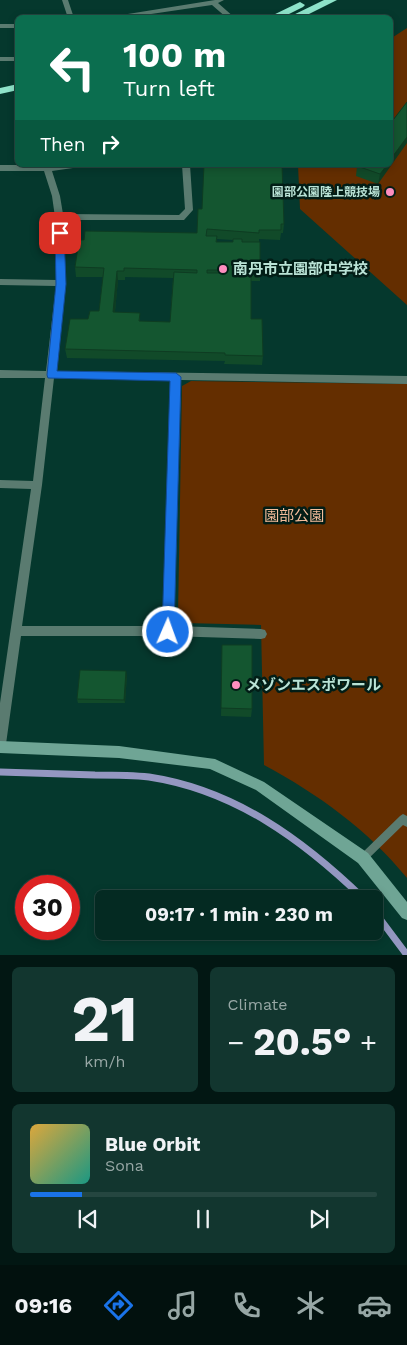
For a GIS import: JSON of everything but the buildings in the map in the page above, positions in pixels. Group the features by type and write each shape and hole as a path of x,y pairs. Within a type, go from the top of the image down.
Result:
{"highway":[{"path":"278,15 310,0"},
{"path":"299,15 332,0"},
{"path":"0,91 15,88"}],"street":[{"path":"65,0 70,15"},
{"path":"127,15 213,3 221,0"},
{"path":"213,3 228,15"},
{"path":"0,26 15,26"},
{"path":"0,59 15,59"},
{"path":"0,168 47,167 56,196 59,217 61,284 52,375 0,746 119,752 212,763 260,786 363,858 407,913"},
{"path":"59,217 180,218 190,210 186,167"},
{"path":"0,282 61,284"},
{"path":"0,374 407,380"},
{"path":"168,632 176,377"},
{"path":"0,484 37,485"},
{"path":"17,631 261,634"}],"lane":[{"path":"363,858 402,819 407,822"}],"green space":[{"path":"407,28 407,305 300,209 298,167 393,167 393,37"},
{"name":"園部公園","path":"191,381 407,384 407,878 376,844 341,814 304,788 264,765 261,625 184,623 178,616 182,386"}],"waterway":[{"path":"0,772 149,777 210,793 239,806 292,838 355,890"},
{"path":"383,923 407,955"}],"place":[{"name":"園部公園陸上競技場","path":"390,192"},
{"name":"南丹市立園部中学校","path":"223,269"},
{"name":"メゾンエスポワール","path":"236,685"}],"route":[{"path":"60,233 61,284 52,375 176,377 168,632"}]}
